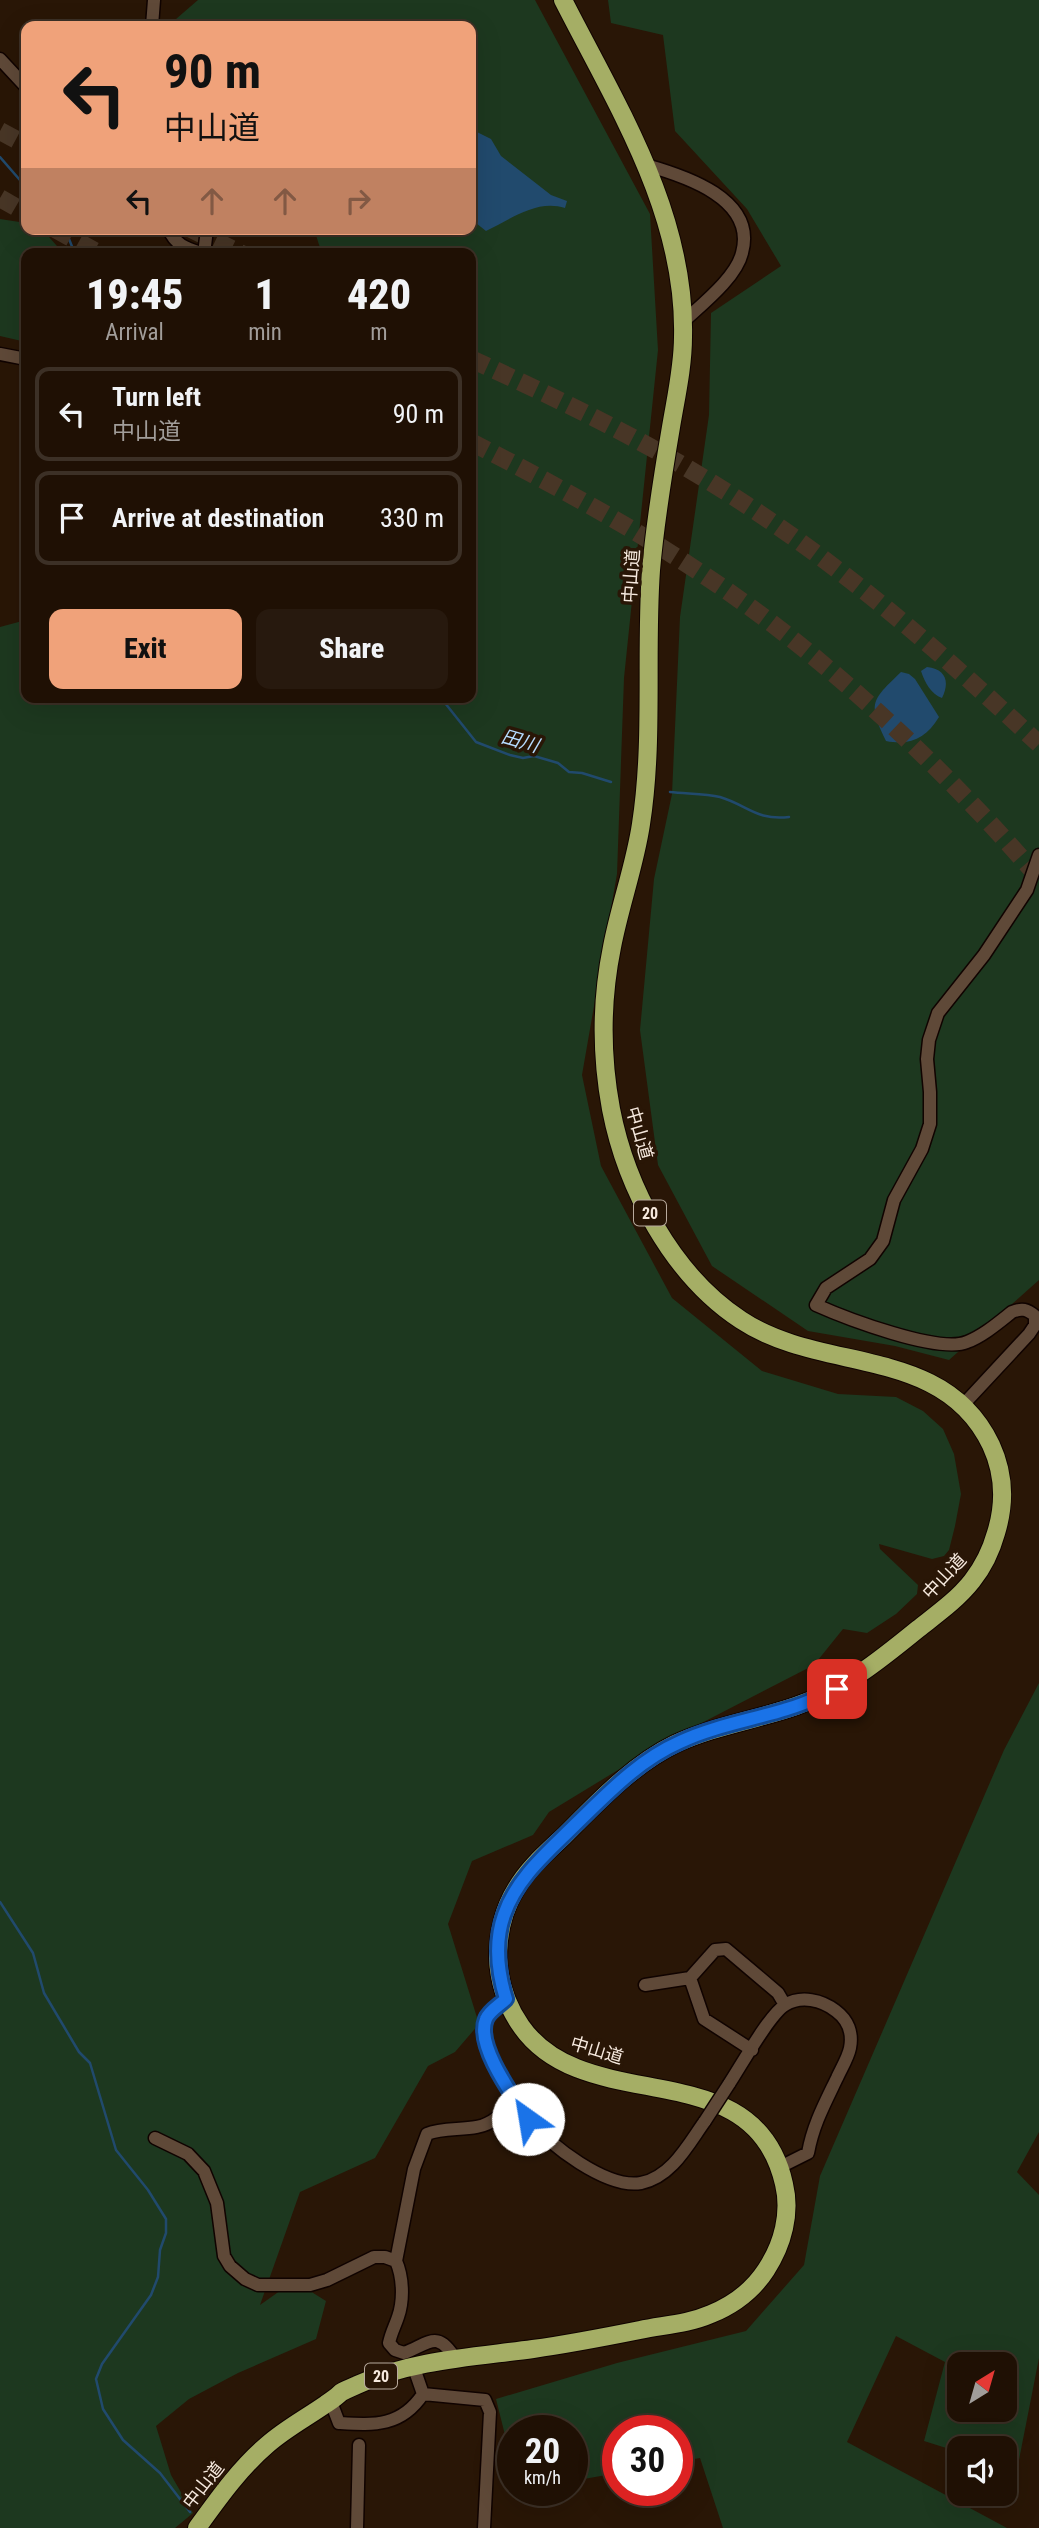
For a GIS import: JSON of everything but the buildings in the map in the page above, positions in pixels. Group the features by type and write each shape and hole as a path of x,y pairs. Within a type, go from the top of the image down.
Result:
{"highway":[{"name":"中山道","path":"197,2528 228,2486 267,2445 302,2418 331,2402 344,2390 389,2373 414,2368 681,2323 724,2308 758,2281 778,2249 787,2202 780,2167 759,2132 747,2120 722,2104 592,2073 560,2061 532,2040 506,1999 498,1965 502,1918 509,1901 533,1866 612,1789 656,1754 681,1741 804,1704 837,1689 877,1662 949,1605 975,1577 991,1548 1002,1502 998,1462 987,1436 964,1405 913,1374 819,1352 744,1323 701,1286 664,1238 632,1177 615,1127 605,1068 604,1008 612,943 636,851 644,799 651,567 680,371 683,322 670,231 646,165 564,0"}],"street":[{"path":"152,21 154,0"},
{"path":"0,59 21,82"},
{"path":"646,165 699,183 727,204 740,223 742,254 733,271 683,322"},
{"path":"171,235 185,248"},
{"path":"0,354 21,358"},
{"path":"964,1405 1029,1334 1035,1325 1035,1316 1029,1311 1020,1309 1012,1312 965,1343 948,1345 851,1321 816,1304 826,1288 870,1259 883,1241 894,1199 922,1149 930,1124 927,1059 929,1040 938,1013 984,955 1027,890 1039,855"},
{"path":"645,1985 690,1978 715,1950 726,1949 778,1993 785,2005"},
{"path":"690,1978 704,2019 752,2049"},
{"path":"506,1999 487,2016 483,2033 492,2059 514,2098 528,2119 550,2141 596,2172 622,2183 642,2183 659,2176 676,2162 774,2016 785,2005 802,2000 819,2001 835,2010 845,2019 851,2033 850,2050 813,2128 808,2153 780,2167"},
{"path":"456,2360 447,2345 440,2341 429,2341 404,2353 395,2350 390,2343 391,2331 402,2302 401,2271 396,2261 414,2169 427,2134 475,2127 494,2121 514,2098"},
{"path":"155,2138 188,2154 204,2171 217,2203 224,2256 230,2266 245,2279 258,2285 310,2285 327,2280 374,2257 396,2261"},
{"path":"414,2368 423,2394"},
{"path":"331,2402 339,2423 384,2423 399,2418 415,2406 423,2394"},
{"path":"423,2394 485,2400 490,2412 484,2528"},
{"path":"357,2528 359,2445"}],"green space":[{"path":"198,0 535,0 650,214 658,350 624,678 617,874 582,1075 601,1166 672,1298 762,1371 838,1394 896,1397 923,1411 943,1429 954,1454 961,1494 949,1550 944,1556 932,1559 879,1544 880,1549 918,1585 917,1594 896,1614 867,1633 843,1629 814,1665 659,1745 549,1812 533,1835 472,1861 448,1924 479,2024 455,2052 428,2066 375,2158 300,2192 260,2305 294,2281 326,2301 316,2339 238,2373 189,2399 156,2426 171,2475 193,2513 175,2528 0,2528 0,627 21,621 21,703 476,703 476,248 320,248 316,235 476,235 476,21 175,21"},
{"path":"608,0 1039,0 1039,1280 949,1360 895,1346 808,1331 712,1266 658,1165 640,1030 654,879 672,794 680,617 709,415 711,313 781,266 747,209 675,131 663,35 611,23"},
{"path":"0,219 21,222 21,235 47,235 59,248 21,248 21,341 0,336"},
{"path":"1039,1683 1039,2132 1017,2172 1039,2195 1039,2358 1017,2470 1017,2436 947,2436 947,2448 924,2441 945,2362 896,2336 847,2442 947,2496 947,2506 966,2506 1007,2528 723,2528 700,2458 693,2459 693,2415 602,2415 602,2476 588,2478 588,2415 500,2415 496,2399 617,2363 746,2331 804,2265 820,2176 1004,1750"}],"water":[{"path":"476,132 491,139 501,156 551,195 567,201 565,208 534,208 486,231 476,223"},
{"path":"927,667 938,670 945,677 946,687 942,698 932,691 924,680 921,671"},
{"path":"901,672 915,679 939,717 929,730 917,739 886,741 876,718 876,703 884,689"}],"waterway":[{"name":"田川","path":"0,157 21,181"},
{"name":"田川","path":"67,235 73,248"},
{"name":"田川","path":"445,703 476,742 510,755 523,758 534,756 558,763 569,772 611,782"},
{"name":"田川","path":"670,792 714,796 760,815 789,817"},
{"path":"0,1902 33,1953 44,1993 79,2052 90,2063 116,2150 148,2190 166,2219 158,2277 151,2295 102,2364 96,2379 103,2409 123,2440 160,2473 190,2512"}],"tunnel":[{"path":"0,131 21,142"},
{"path":"0,198 21,210"},
{"path":"66,235 89,248"},
{"path":"203,235 230,248"},
{"path":"476,361 612,427 748,506 862,589 1039,744"},
{"path":"476,445 552,484 671,553 783,632 885,718 980,812 1039,878"}],"route":[{"path":"528,2119 492,2059 483,2033 487,2016 506,1999 498,1965 498,1945 502,1918 523,1878 612,1789 656,1754 681,1741 786,1710 837,1689"}]}
